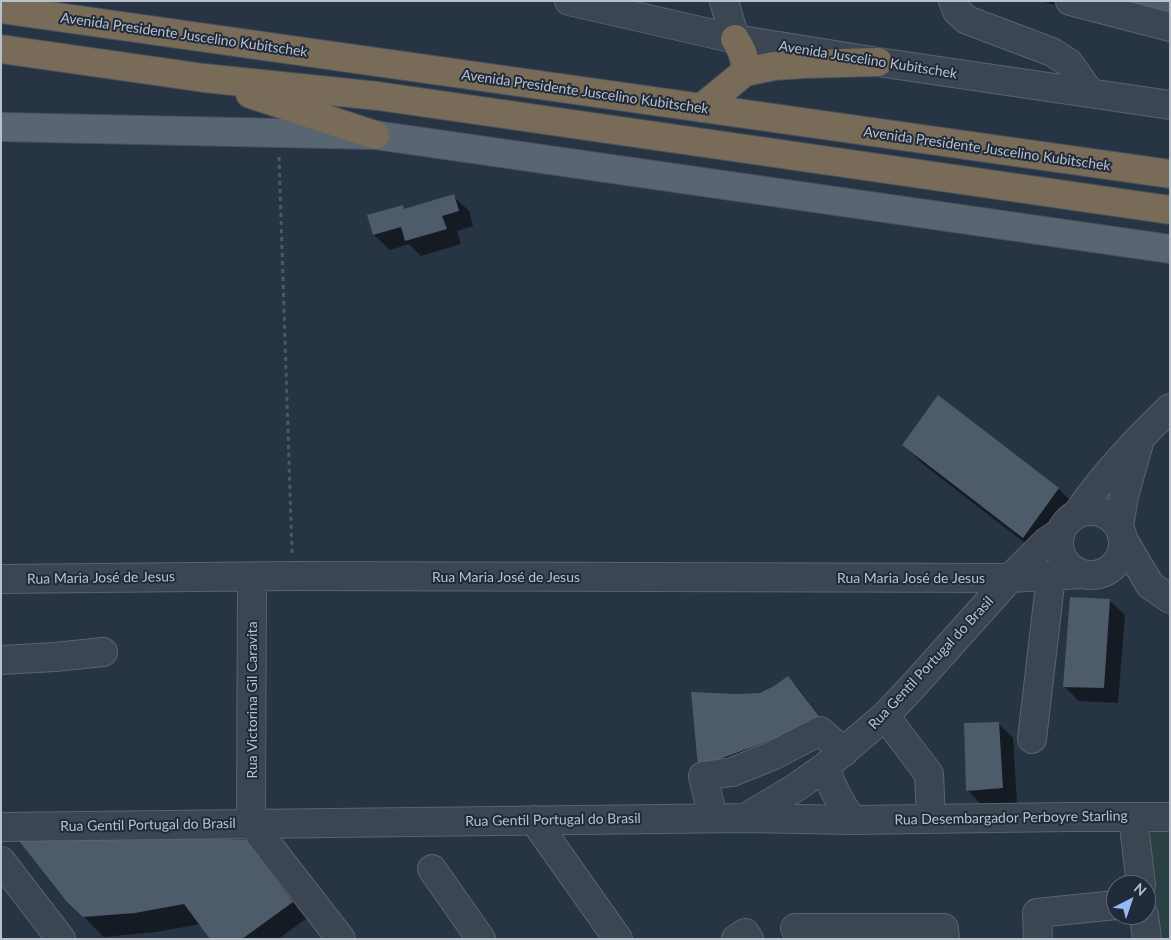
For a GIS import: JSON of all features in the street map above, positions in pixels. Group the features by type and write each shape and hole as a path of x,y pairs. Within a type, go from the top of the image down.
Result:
{"highway":[{"name":"Avenida Presidente Juscelino Kubitschek","path":"1,9 1170,174"},
{"path":"735,39 742,48 746,64 745,72"},
{"path":"1,49 204,78 378,96 1170,210"},
{"path":"701,108 745,72 774,66 878,62"},
{"path":"204,78 375,135"}],"main road":[{"path":"4,129 375,135 1170,249"}],"street":[{"name":"Avenida Juscelino Kubitschek","path":"569,1 735,39 1170,105"},
{"path":"724,1 735,39"},
{"path":"953,1 957,11 967,20 1052,52 1069,63 1090,93"},
{"path":"1070,1 1170,27"},
{"name":"Rua Gentil Portugal do Brasil","path":"1,826 745,818 795,788 834,759 885,716 1010,578 1046,542 1069,523 1092,492 1141,435 1170,408"},
{"path":"1010,578 1093,574 1113,568 1123,551 1121,534 1124,496 1141,435"},
{"path":"1095,511 1112,519 1160,592 1073,570 1060,553 1059,542 1069,523 1086,512 1095,511"},
{"name":"Rua Maria José de Jesus","path":"1,579 252,576 1010,578"},
{"name":"Rua Victorina Gil Caravita","path":"252,576 252,824"},
{"path":"1032,739 1051,576"},
{"path":"1,660 103,652"},
{"path":"885,716 928,774 931,819"},
{"path":"713,818 704,776 732,772 774,755 820,731 834,759 831,784 840,803 852,820"},
{"path":"1133,817 1139,875"},
{"name":"Rua Desembargador Perboyre Starling","path":"745,818 852,820 1170,817"},
{"path":"534,820 618,939"},
{"path":"252,824 341,939"},
{"path":"1,861 61,939"},
{"path":"432,869 481,939"},
{"path":"1038,939 1036,912 1106,906"},
{"path":"1145,925 1146,939"},
{"path":"794,928 944,928 945,939"}],"path":[{"path":"278,133 293,576"}],"green space":[{"path":"1144,824 1170,824 1170,939 1158,939 1156,875 1150,875"}],"building":[{"path":"1109,1 1170,1 1170,15"},
{"path":"454,194 459,211 442,216 447,229 405,241 401,227 373,235 367,215 403,205 404,209"},
{"path":"938,395 1059,488 1023,538 902,445"},
{"path":"1070,597 1110,599 1104,688 1063,687"},
{"path":"788,676 819,716 793,732 698,767 691,692 760,693"},
{"path":"999,722 1003,788 966,791 964,723"},
{"path":"16,837 246,840 293,902 242,939 210,939 184,904 135,913 83,917 67,902"}]}
